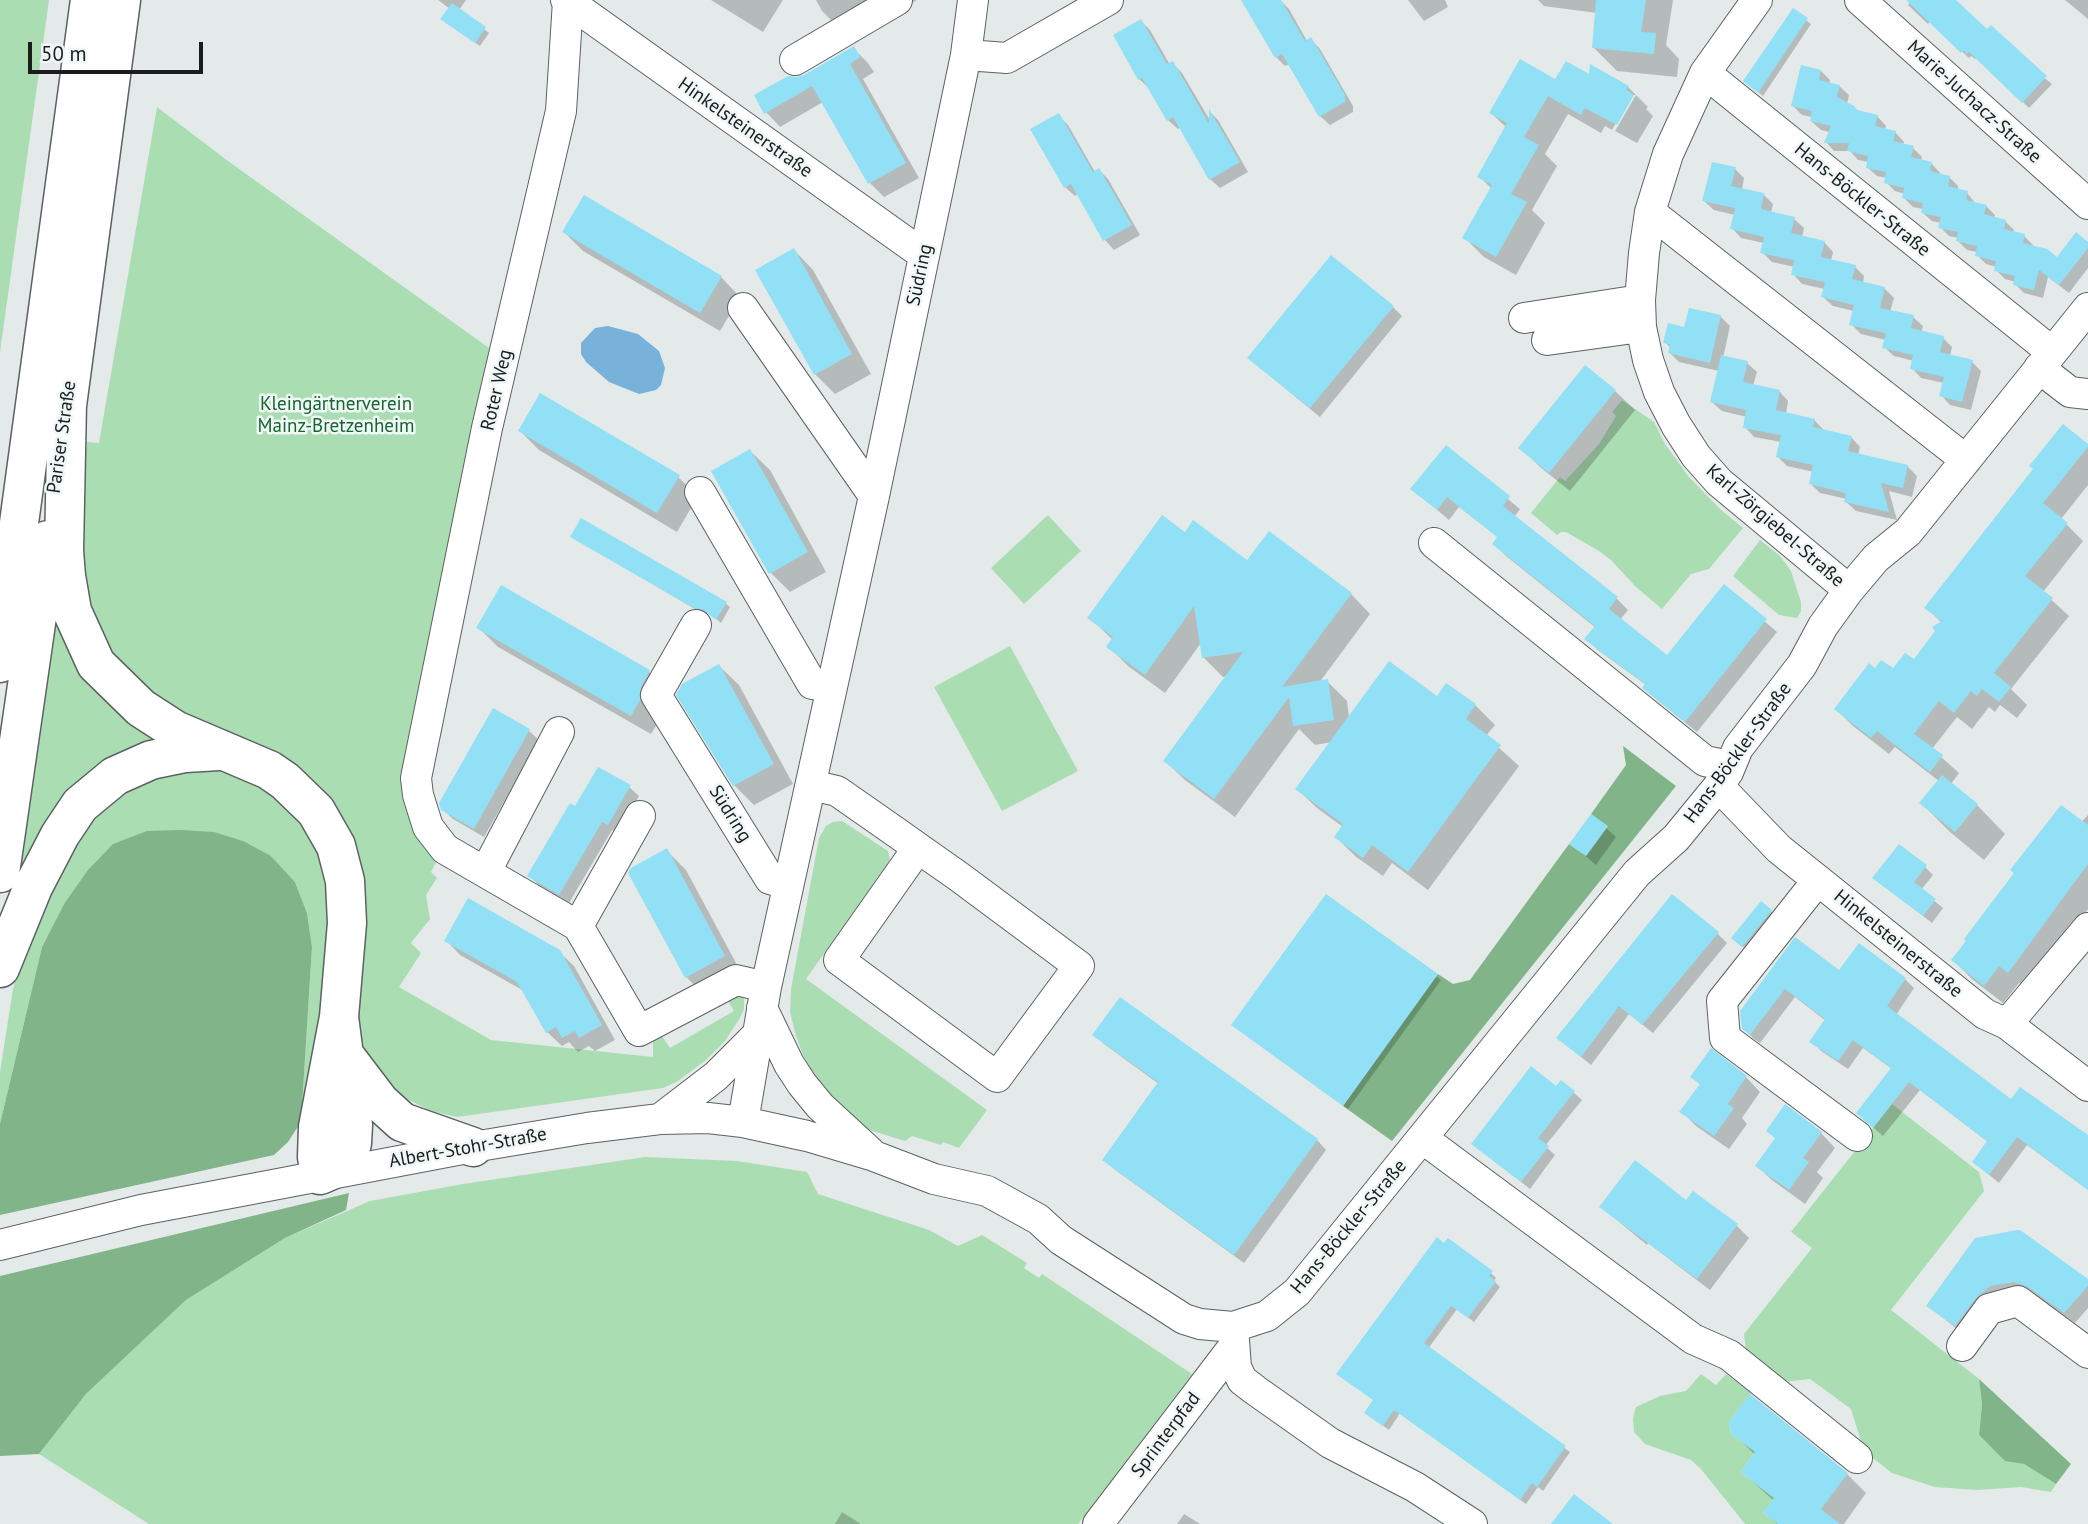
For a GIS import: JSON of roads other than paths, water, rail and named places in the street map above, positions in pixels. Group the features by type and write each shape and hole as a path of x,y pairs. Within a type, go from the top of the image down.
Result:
{"highway":[{"name":"Pariser Straße","path":"0,663 90,0"},
{"name":"Pariser Straße","path":"0,873 121,0"},
{"path":"67,402 64,551 72,611 96,664 141,708 175,730 269,770 285,781 316,811 336,846 347,899 342,1036 352,1143 349,1154 342,1162 336,1168 320,1175"},
{"path":"0,968 33,887 60,835 80,804 114,776 150,760 185,753 221,751"},
{"path":"342,1036 375,1096 402,1122 473,1147"}],"street":[{"path":"795,60 897,0"},
{"name":"Südring","path":"743,1122 761,1010 874,496 966,55 973,0"},
{"path":"966,55 1007,58 1108,0"},
{"name":"Karl-Zörgiebel-Straße","path":"1757,0 1705,73 1668,154 1650,212 1640,314 1648,359 1659,392 1696,456 1719,482 1849,590"},
{"name":"Marie-Juchacz-Straße","path":"1860,0 2088,204"},
{"name":"Hinkelsteinerstraße","path":"567,1 924,255"},
{"name":"Roter Weg","path":"486,871 445,849 438,841 428,827 422,811 416,778 487,428 561,111 567,1"},
{"name":"Hans-Böckler-Straße","path":"1705,73 2046,360 2070,392 2088,394"},
{"path":"1650,212 1966,460"},
{"path":"743,308 874,496"},
{"name":"Hans-Böckler-Straße","path":"1234,1336 1267,1316 1297,1292 1637,873 1676,838 1802,665 1822,626 1849,590 1876,558 1908,532 2088,308"},
{"path":"1524,318 1640,314"},
{"path":"1548,340 1640,314"},
{"path":"700,492 812,684 832,687"},
{"path":"1802,665 1825,643 1885,572 1908,532"},
{"name":"Hinkelsteinerstraße","path":"1434,543 1705,761 1726,768 1727,795 1779,849 1985,1014 2007,1024 2088,1087"},
{"name":"Südring","path":"696,625 656,695 770,879 788,884"},
{"path":"559,732 486,871 578,926 639,1031 736,981 761,1010 789,1064 820,1106 874,1156"},
{"path":"811,785 838,791 918,848 1079,966 997,1077 839,960 918,848"},
{"path":"578,926 640,816"},
{"path":"1818,880 1721,1001 1725,1038 1857,1136"},
{"path":"2007,1024 2088,928"},
{"path":"660,1119 716,1076 761,1010"},
{"name":"Albert-Stohr-Straße","path":"0,1245 141,1210 473,1147 587,1128 660,1119 708,1118 743,1122 807,1136 874,1156 934,1179 1029,1232 1061,1240 1184,1319 1234,1336"},
{"path":"1422,1138 1693,1339 1730,1355 1857,1458"},
{"path":"1962,1346 1989,1309 2018,1301 2088,1353"},
{"path":"1234,1336 1236,1367 1242,1380 1330,1443 1415,1486 1472,1524"},
{"name":"Sprinterpfad","path":"1098,1524 1234,1336"}],"water":[{"path":"608,326 638,334 659,351 665,368 661,385 656,390 639,394 609,382 586,362 581,354 581,343 595,328"}],"park label":[{"name":"Kleingärtnerverein Mainz-Bretzenheim","path":"336,416"}]}
